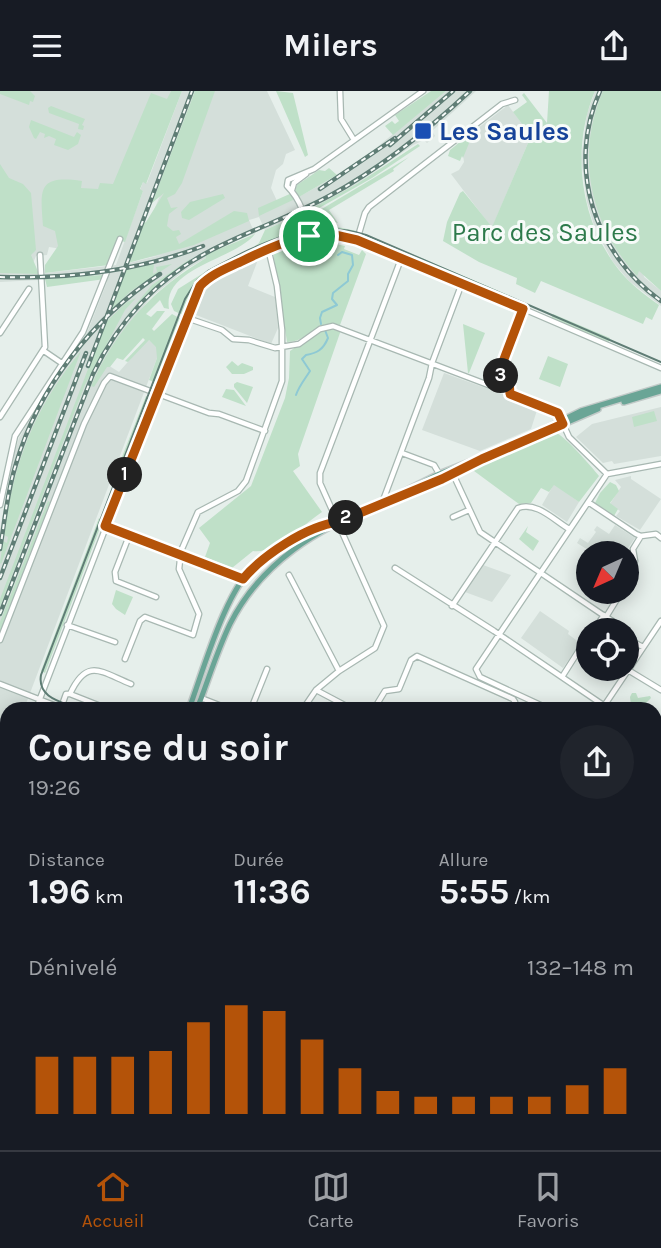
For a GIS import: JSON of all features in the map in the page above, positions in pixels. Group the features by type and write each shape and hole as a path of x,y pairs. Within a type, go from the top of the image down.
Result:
{"main road":[{"path":"200,702 230,624 246,595 269,568 294,547 338,522 482,459 586,409 661,389"},
{"path":"382,503 441,477"},
{"path":"192,702 226,611 243,579 255,564 276,549 328,523 338,522"}],"street":[{"path":"340,91 341,119 354,140"},
{"path":"309,236 306,218 292,191 294,183 423,91"},
{"path":"357,240 369,207 502,104 514,100"},
{"path":"39,702 198,289 211,276 268,248 309,236 335,235 357,240 462,282 661,368"},
{"path":"0,505 15,436 86,327 120,239"},
{"path":"125,659 140,621 145,617 193,635 199,614 179,569 180,555 198,512 240,490 265,431 282,381 283,348 277,286 268,248"},
{"path":"0,417 44,351 46,340 40,255"},
{"path":"308,702 316,690 339,671 375,648 384,626 320,483 320,473 401,259"},
{"path":"382,503 462,282"},
{"path":"0,333 29,289"},
{"path":"187,318 222,330 233,339 244,339 270,348 299,344 327,326 340,328 489,386 494,384 498,375 523,309"},
{"path":"44,351 62,364"},
{"path":"498,375 509,380 510,394 558,413 572,440 607,474"},
{"path":"0,640 84,424 110,376 265,431"},
{"path":"402,453 433,465 441,477"},
{"path":"534,702 480,677 476,669 607,474 661,464"},
{"path":"452,472 478,530 608,618"},
{"path":"388,487 398,495"},
{"path":"588,502 641,536 655,534 661,538"},
{"path":"452,606 518,508 523,506 539,510 569,529"},
{"path":"453,517 469,510"},
{"path":"105,526 243,579"},
{"path":"129,535 115,572 116,581 156,597"},
{"path":"638,541 641,536"},
{"path":"396,568 499,634 597,702"},
{"path":"289,575 339,671"},
{"path":"605,616 613,604"},
{"path":"639,653 661,621"},
{"path":"67,625 115,642"},
{"path":"639,645 643,647"},
{"path":"562,677 576,655"},
{"path":"378,702 385,691 399,689 414,657 422,657 515,702"},
{"path":"254,702 267,669"},
{"path":"64,702 66,694 70,694 78,678 93,670 131,684"},
{"path":"639,677 661,690"},
{"path":"609,702 621,681"},
{"path":"0,684 48,702"},
{"path":"316,690 339,702"},
{"path":"70,694 90,702"},
{"path":"201,698 211,702"}],"shaded area":[{"path":"0,91 171,91 113,257 49,247 47,255 36,256 33,263 0,263"},
{"path":"182,91 195,91 129,263 161,255 133,260 204,91 267,91 295,150 286,154 283,164 276,170 271,188 277,201 295,199 329,180 371,152 446,91 476,91 432,131 435,136 427,143 424,140 413,145 319,206 265,230 259,217 249,220 255,234 241,238 185,270 150,298 103,362 119,372 148,339 157,347 157,358 27,702 0,702 0,530 13,457 19,438 87,333 107,282 101,275 45,279 45,273 116,265 143,191 140,190 143,182 147,183"},
{"path":"595,91 611,91 644,277 661,291 661,306 629,281 613,262 595,229 587,202 581,159 587,114"},
{"path":"508,105 531,136 492,228 451,174 459,170 464,162 456,145"},
{"path":"259,257 248,286 275,297 278,328 271,344 196,315 201,291"},
{"path":"0,271 39,274 39,280 0,282"},
{"path":"444,373 538,407 531,429 480,451 422,430"},
{"path":"661,407 661,456 614,464 612,461 603,463 576,437 592,424"},
{"path":"631,476 631,479 661,499 640,530 616,516 620,511 610,504 621,487 615,480"},
{"path":"554,484 579,502 567,522 542,505"},
{"path":"615,525 635,538 633,541 589,541 597,526 609,534"},
{"path":"483,565 511,575 492,602 465,592"},
{"path":"540,611 569,631 568,634 576,640 576,649 563,668 521,638"}],"green space":[{"path":"0,91 30,91 35,96 29,105 0,94"},
{"path":"171,91 182,91 146,184 143,182 140,189 143,191 125,242 121,241 120,236 109,265 45,273 45,265 58,246 55,231 43,226 42,193 45,187 57,180 82,181 81,188 98,189 100,183 113,184 151,93 167,99"},
{"path":"195,91 215,91 182,183 175,194 167,198 171,208 178,207 169,214 167,226 173,231 179,230 181,234 176,237 179,244 234,211 247,213 249,221 194,245 128,263 144,223 164,193 152,203"},
{"path":"276,91 293,93 308,155 305,157"},
{"path":"431,91 446,91 393,135 385,126 392,121 395,124 399,121 395,115"},
{"name":"Parc des Saules","path":"549,91 595,91 583,136 583,183 587,206 595,229 619,270 659,305 652,320 646,317 643,324 541,281 535,293 516,284 517,278 479,262 443,241 447,222 463,191 492,227 531,136 513,112 527,102 522,95 524,93 547,123"},
{"path":"603,91 661,91 661,291 639,271 637,276 621,256 598,212 589,164 594,115"},
{"path":"51,106 85,119 83,130 78,129 79,124 49,113 48,108"},
{"path":"31,120 74,137 77,132 81,135 78,144 68,150 54,145 56,139 49,136 44,138 45,134 40,132 36,139 34,138 29,127"},
{"path":"474,131 460,161 448,156 450,150"},
{"path":"418,144 420,146 372,178 314,211 312,217 305,212 355,185"},
{"path":"409,157 393,169 394,171 329,210 338,223 315,217 315,213"},
{"path":"0,164 9,178 23,184 31,193 36,250 31,255 39,274 0,273"},
{"path":"329,168 337,175 299,197 295,191 297,185 319,170 325,171"},
{"path":"292,193 295,199 259,216 258,208"},
{"path":"223,194 225,198 189,220 182,218 181,212 190,202"},
{"path":"303,213 306,227 304,234 269,245 205,277 183,315 174,311 171,304 178,289 213,267 254,247 265,230"},
{"path":"317,220 357,231 352,236 317,233"},
{"path":"255,234 245,243 202,265 177,283 170,295 169,309 164,308 160,300 146,314 151,317 157,311 165,311 152,329 154,331 172,314 181,319 156,383 149,380 157,358 156,347 149,340 128,362 125,361 145,340 143,338 123,360 117,358 107,367 94,387 91,386 125,328 154,297 206,258 205,255"},
{"path":"329,239 355,243 327,242 345,246 344,249 359,255 362,250 366,254 340,325 324,325 295,341 287,342 273,252 288,245"},
{"path":"419,257 515,298 513,303 417,263"},
{"path":"190,259 155,287 126,316 152,285"},
{"path":"154,264 153,274 157,272 156,267 172,264 131,291 112,309 126,270"},
{"path":"102,275 105,279 47,287 45,279"},
{"path":"136,298 125,310 85,385 0,607 0,599 106,322 127,302"},
{"path":"553,314 610,338 608,343 551,318"},
{"path":"463,324 485,333 469,373 468,373"},
{"path":"331,327 341,330 298,454 300,466 293,471 322,512 280,543 261,551 253,551 232,568 205,557 210,543 199,528 251,486 285,398 290,351 320,331"},
{"path":"81,351 1,564 3,541 7,543 8,537 4,535 8,508 20,460 39,415"},
{"path":"548,356 568,364 560,387 539,379"},
{"path":"232,361 238,366 242,363 253,367 253,370 244,374 232,374 226,367"},
{"path":"237,382 253,387 247,403 234,387"},
{"path":"226,389 234,390 246,406 222,397"},
{"path":"146,396 150,398 120,474 116,472"},
{"path":"654,411 657,421 634,427 632,417"},
{"path":"555,432 571,445 599,476 579,502 554,485 549,492 541,488 531,503 519,504 470,468"},
{"path":"610,482 616,485 619,491 610,503 618,509 614,516 595,503"},
{"path":"48,501 50,502 0,632 0,622"},
{"path":"99,518 103,520 45,673 41,671"},
{"path":"528,526 526,532 539,541 533,551 519,539"},
{"path":"116,590 133,597 125,615 112,604"},
{"path":"632,693 636,693 638,698 651,698 647,702 631,702"}],"waterway":[{"path":"321,324 322,312 337,305 332,299 333,293 348,281 353,265 352,255 342,252 338,255"},
{"path":"296,395 310,371 302,359 324,345 328,338 325,330"}],"tram line":[{"path":"61,702 43,689 41,675 185,299 197,280 208,271 284,236 324,229 345,230 366,235 661,362"}],"railway":[{"path":"88,366 192,91"},
{"path":"390,145 453,91"},
{"path":"0,614 93,374 114,337 141,304 189,263 238,237 314,204 367,173 420,134 470,91"},
{"path":"600,91 590,120 586,149 587,178 593,207 603,233 618,259 661,301"},
{"path":"320,189 395,138"},
{"path":"0,277 51,277 103,272 154,262 203,246"},
{"path":"0,549 16,464 38,408 91,333 136,291 160,274"},
{"path":"0,578 86,353"}],"place":[{"name":"Les Saules","path":"423,131"}],"route":[{"path":"335,235 357,240 523,309 498,375 509,380 510,394 558,413 563,424 406,495 338,522 328,523 276,549 255,564 243,579 105,526 200,286 211,276 268,248 309,236 335,235"}]}
